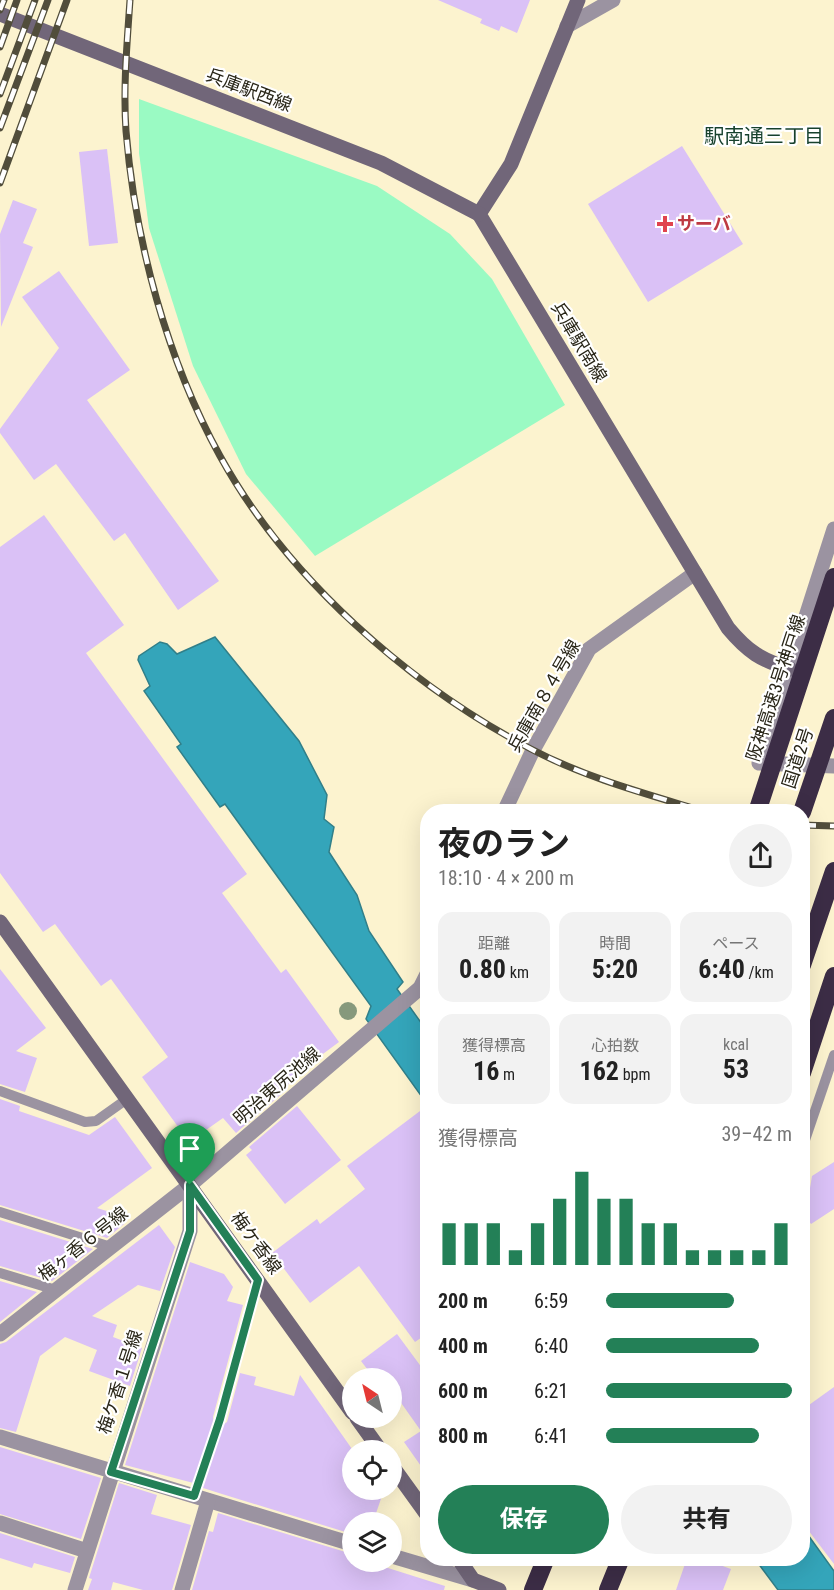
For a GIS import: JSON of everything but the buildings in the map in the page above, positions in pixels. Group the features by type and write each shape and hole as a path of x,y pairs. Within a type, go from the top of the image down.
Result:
{"highway":[{"name":"阪神高速3号神戸線","path":"761,804 834,577"},
{"name":"国道2号","path":"805,804 834,718"},
{"path":"810,942 834,871"},
{"path":"810,1049 834,976"},
{"path":"526,1590 532,1566"},
{"path":"533,1590 543,1566"},
{"path":"600,1590 607,1566"},
{"path":"608,1590 618,1566"}],"street":[{"path":"479,214 511,164 578,0"},
{"path":"567,26 613,0"},
{"name":"兵庫駅西線","path":"0,14 381,163 479,214"},
{"name":"兵庫駅南線","path":"479,214 728,628 744,647 765,661 790,669"},
{"path":"834,529 759,763 834,766"},
{"name":"兵庫南８４号線","path":"508,804 533,750 590,649 694,573"},
{"name":"梅ケ香線","path":"0,922 342,1398"},
{"name":"明治東尻池線","path":"190,1185 420,988"},
{"name":"梅ヶ香６号線","path":"0,1334 190,1185"},
{"name":"梅ケ香１号線","path":"75,1590 190,1231 190,1185"},
{"path":"0,1437 342,1541"},
{"path":"402,1480 420,1505"},
{"path":"182,1590 201,1499"},
{"path":"0,1524 87,1551"},
{"path":"402,1559 420,1564"},
{"path":"426,1566 499,1590"},
{"path":"463,1566 473,1580"}],"lane":[{"path":"810,1126 834,1055"},
{"path":"0,1090 86,1122 96,1121 127,1099"},
{"path":"0,1212 111,1247"},
{"path":"0,1273 56,1290"},
{"path":"220,1419 258,1280"}],"path":[{"path":"201,1499 220,1419"}],"green space":[{"path":"139,99 377,186 450,234 492,279 565,405 315,556 246,474 193,366 149,228 139,153"}],"water":[{"path":"215,637 299,741 327,795 324,819 334,827 329,852 357,895 369,931 403,982 397,989 420,1021 420,1094 366,1019 371,1006 225,804 220,807 177,747 181,744 144,691 150,686 138,660 139,656 160,642 167,644 177,654"},
{"path":"810,1538 834,1571 834,1590 778,1590 760,1566 810,1566"}],"railway":[{"path":"0,10 4,0"},
{"path":"0,47 17,0"},
{"path":"0,94 35,0"},
{"path":"0,128 48,0"},
{"path":"0,183 67,0"},
{"path":"130,0 125,115 130,173 146,257 156,299 184,380 220,456 248,501 280,544 316,585 355,624 440,693 485,723 573,769 680,804"},
{"path":"810,825 834,826"}],"place":[{"name":"サーバ","path":"665,224"}],"district":[{"name":"駅南通三丁目","path":"764,136"}],"route":[{"path":"190,1185 258,1280 220,1419 194,1496 111,1472 190,1231 190,1185"}]}
